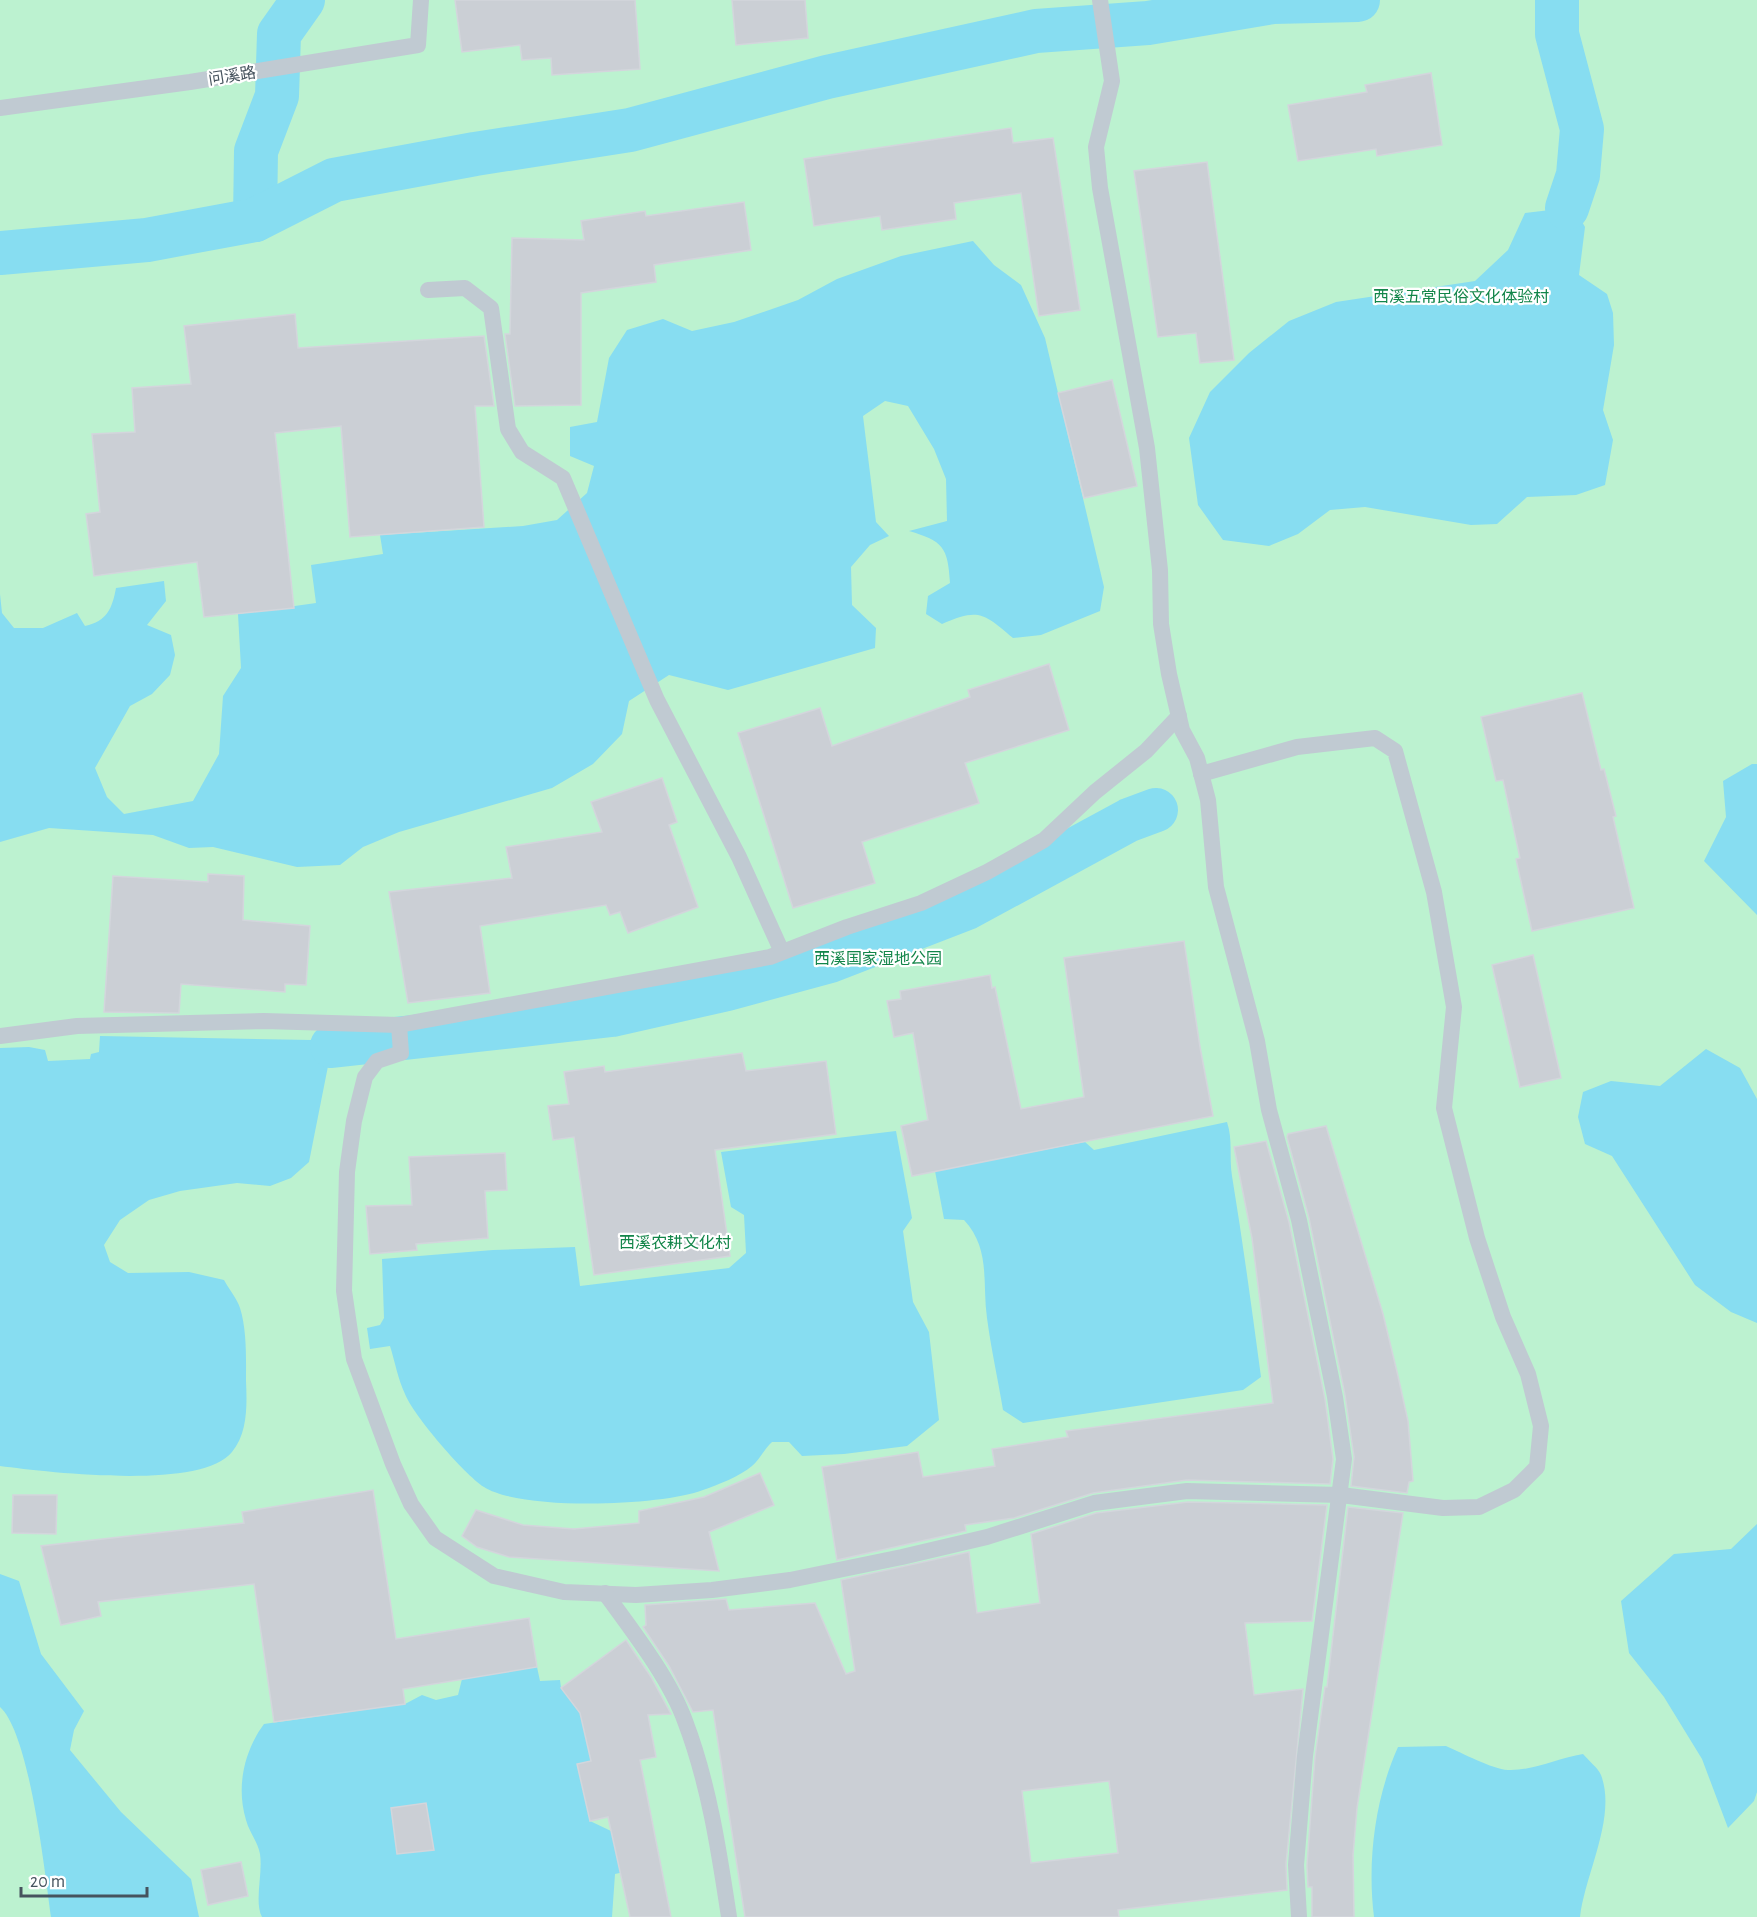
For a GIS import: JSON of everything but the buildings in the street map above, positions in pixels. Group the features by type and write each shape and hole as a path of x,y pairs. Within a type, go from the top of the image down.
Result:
{"lane":[{"name":"问溪路","path":"0,108 190,82 418,45 421,0"},
{"path":"1100,1 1112,81 1096,147 1100,188 1147,448 1160,570 1161,624 1182,730 1197,758 1208,800 1216,887 1257,1041 1269,1110 1299,1220 1335,1397 1344,1459 1305,1756 1296,1864 1299,1917"},
{"path":"428,290 465,288 491,308 508,429 522,452 563,478 657,700 739,858 782,952"},
{"path":"0,1036 77,1026 264,1022 399,1025 716,967 782,952 847,927 921,903 987,872 1044,840 1095,792 1146,751 1179,716"},
{"path":"399,1025 401,1053 377,1061 365,1077 354,1121 347,1172 344,1291 354,1359 371,1410 411,1504 435,1538 494,1576 564,1592 636,1595 712,1590 790,1580 987,1537 1094,1503 1187,1491 1341,1495 1443,1508 1479,1507 1514,1490 1537,1467 1541,1426 1528,1374 1503,1317 1477,1238 1444,1108 1454,1006 1434,892 1395,751 1375,738 1297,747 1201,774"},
{"path":"605,1593 647,1651 685,1719 714,1820 729,1917"}],"green space":[{"name":"西溪国家湿地公园","path":"0,0 1757,0 1757,1917 0,1917"}],"water":[{"path":"1567,208 1576,211 1585,227 1579,275 1607,294 1613,313 1614,345 1603,410 1613,440 1605,485 1576,495 1527,497 1497,524 1471,525 1365,507 1330,510 1298,534 1269,546 1223,540 1198,505 1189,438 1210,392 1249,353 1289,321 1336,302 1475,281 1508,250 1525,213"},
{"path":"973,241 994,265 1021,285 1045,338 1104,587 1100,611 1041,635 1013,638 987,618 980,616 964,616 942,624 926,614 928,596 950,583 948,561 942,547 936,542 909,531 947,521 946,479 934,449 908,406 885,401 863,416 876,522 889,536 870,545 851,567 852,605 876,628 875,648 728,690 669,675 629,701 622,734 593,764 552,788 399,832 363,847 340,865 297,867 213,847 189,848 153,835 49,828 0,842 0,594 2,613 14,628 43,628 77,613 85,626 99,621 107,613 113,602 116,588 164,581 166,601 147,625 171,635 175,655 170,675 152,694 130,706 95,768 107,797 124,814 193,801 219,754 223,696 241,668 238,614 316,603 311,565 383,554 380,535 523,526 557,520 587,493 594,466 570,456 570,427 597,422 609,358 627,330 663,319 692,331 734,322 798,300 837,279 901,256"},
{"path":"1752,764 1757,764 1757,915 1704,861 1726,817 1723,781"},
{"path":"100,1036 312,1040 332,1046 309,1162 291,1178 270,1186 237,1183 180,1191 149,1200 120,1220 104,1245 110,1262 128,1273 189,1272 224,1280 240,1308 246,1354 244,1427 232,1452 215,1464 189,1471 122,1476 0,1466 0,1048 29,1047 45,1050 48,1061 90,1059 91,1054 99,1052"},
{"path":"1706,1049 1740,1068 1757,1099 1757,1323 1731,1312 1695,1285 1612,1156 1585,1144 1578,1117 1583,1092 1611,1081 1660,1086"},
{"path":"1227,1122 1232,1176 1261,1377 1243,1390 1023,1423 1003,1410 990,1341 982,1255 973,1231 964,1220 944,1219 935,1171 1085,1142 1094,1150"},
{"path":"896,1131 912,1218 903,1231 913,1302 929,1332 939,1420 907,1446 844,1454 802,1456 789,1442 772,1442 755,1464 741,1473 715,1486 683,1495 657,1500 592,1504 528,1500 502,1495 484,1487 464,1470 428,1429 410,1403 400,1382 390,1346 370,1349 367,1328 380,1325 384,1318 382,1259 493,1250 575,1247 580,1286 729,1268 746,1253 744,1215 731,1207 721,1152"},
{"path":"1757,1524 1757,1792 1754,1801 1728,1828 1702,1759 1664,1697 1629,1653 1621,1601 1674,1554 1731,1549"},
{"path":"0,1574 19,1581 41,1654 84,1711 74,1730 70,1750 121,1812 191,1879 199,1917 51,1917 28,1774 11,1722 0,1707"},
{"path":"537,1667 540,1681 560,1680 561,1688 584,1717 591,1761 577,1764 590,1821 611,1831 660,1864 615,1874 612,1917 262,1917 259,1904 260,1854 243,1808 242,1782 251,1746 264,1724 405,1704 422,1695 436,1700 458,1695 462,1679"},
{"path":"1446,1746 1501,1769 1517,1770 1583,1754 1598,1770 1605,1791 1603,1827 1580,1917 1374,1917 1372,1852 1378,1808 1398,1747"}],"waterway":[{"path":"255,220 256,151 277,96 279,34 303,0"},
{"path":"0,253 147,240 255,220 334,180 475,154 630,130 827,77 1036,31 1148,23 1273,2 1358,0"},
{"path":"1557,0 1557,34 1582,129 1578,175 1567,208"},
{"path":"332,1046 612,1015 727,989 830,961 967,908 1129,820 1156,810"}],"park label":[{"name":"西溪五常民俗文化体验村","path":"1461,296"},
{"name":"西溪农耕文化村","path":"675,1242"}]}
